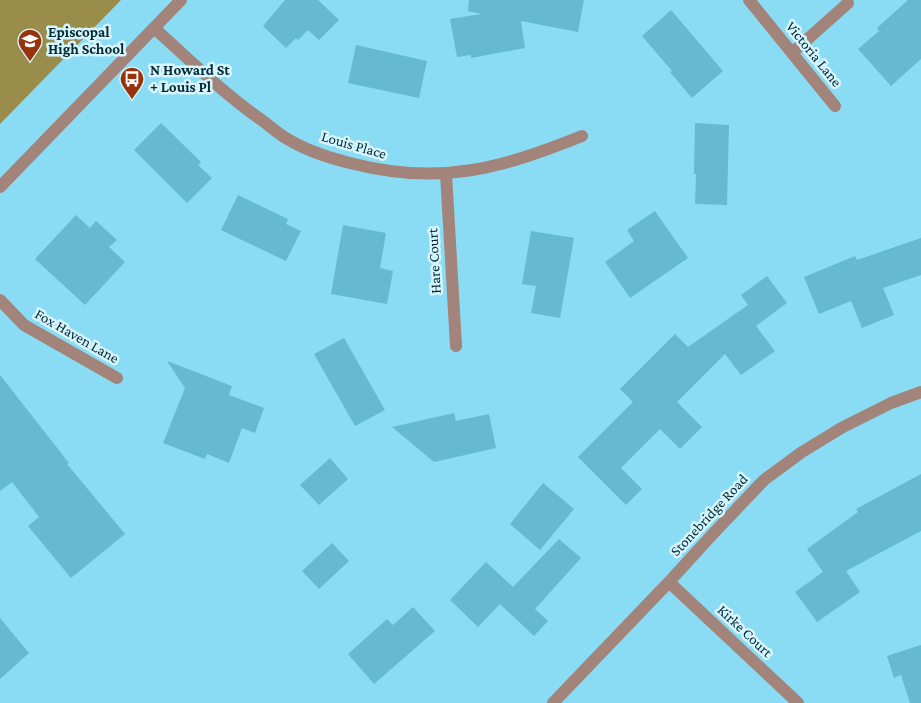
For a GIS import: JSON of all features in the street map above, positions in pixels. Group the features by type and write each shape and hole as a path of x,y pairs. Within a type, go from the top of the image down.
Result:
{"street":[{"path":"0,187 181,0"},
{"name":"Victoria Lane","path":"749,0 835,106"},
{"path":"792,52 848,3"},
{"name":"Louis Place","path":"154,28 238,104 290,141 331,158 383,172 446,174 491,168 540,153 582,136"},
{"name":"Hare Court","path":"446,174 456,346"},
{"name":"Fox Haven Lane","path":"0,300 24,325 117,378"},
{"name":"Stonebridge Road","path":"553,703 764,480 802,452 843,427 891,403 921,392"},
{"name":"Kirke Court","path":"669,582 798,703"}],"shaded area":[{"name":"Episcopal High School","path":"0,0 121,0 0,124"}],"building":[{"path":"285,0 318,0 339,20 319,40 308,30 286,48 263,26"},
{"path":"469,0 584,0 578,32 521,21 525,48 471,58 471,55 457,57 450,19 481,14 468,11"},
{"path":"908,0 921,0 921,59 891,86 858,49 879,31 877,28"},
{"path":"671,10 723,71 692,98 642,36"},
{"path":"356,45 427,61 419,98 348,83"},
{"path":"161,123 201,162 198,165 212,178 187,203 134,150"},
{"path":"695,123 729,125 727,205 695,204"},
{"path":"238,195 288,219 286,224 301,231 286,261 221,230"},
{"path":"655,211 688,258 630,298 605,262 634,241 627,230"},
{"path":"76,215 90,228 96,221 117,240 109,247 125,262 85,305 35,259"},
{"path":"343,225 386,233 380,268 393,271 387,304 331,294"},
{"path":"531,231 574,238 560,318 531,313 536,286 522,284"},
{"path":"921,238 921,275 883,288 894,315 862,328 851,301 819,314 804,277 855,256 857,260"},
{"path":"767,276 787,303 756,326 775,351 741,375 725,354 677,402 702,427 680,449 660,429 621,468 642,489 626,505 578,457 633,402 620,389 675,334 688,347 748,305 741,295"},
{"path":"344,338 385,410 355,426 314,354"},
{"path":"167,361 232,386 229,395 264,408 255,433 242,428 229,463 207,454 205,459 163,443 185,388"},
{"path":"0,375 69,463 67,464 125,534 71,578 28,526 39,517 12,482 0,491"},
{"path":"454,413 456,421 489,414 496,448 434,462 392,427"},
{"path":"330,458 348,479 319,505 300,485"},
{"path":"921,474 921,531 846,571 860,592 817,622 795,592 823,572 807,549 858,512 856,509"},
{"path":"543,483 574,509 540,550 510,524"},
{"path":"559,539 581,558 535,609 548,621 534,636 500,604 478,627 450,600 486,562 513,587"},
{"path":"332,543 349,561 319,589 302,571"},
{"path":"413,607 435,631 374,684 348,654 387,619 393,625"},
{"path":"0,618 29,653 0,679"},
{"path":"921,645 921,703 910,703 901,675 894,678 887,656"}],"place":[{"name":"Episcopal High School","path":"30,62"},
{"name":"N Howard St + Louis Pl","path":"132,100"}]}
